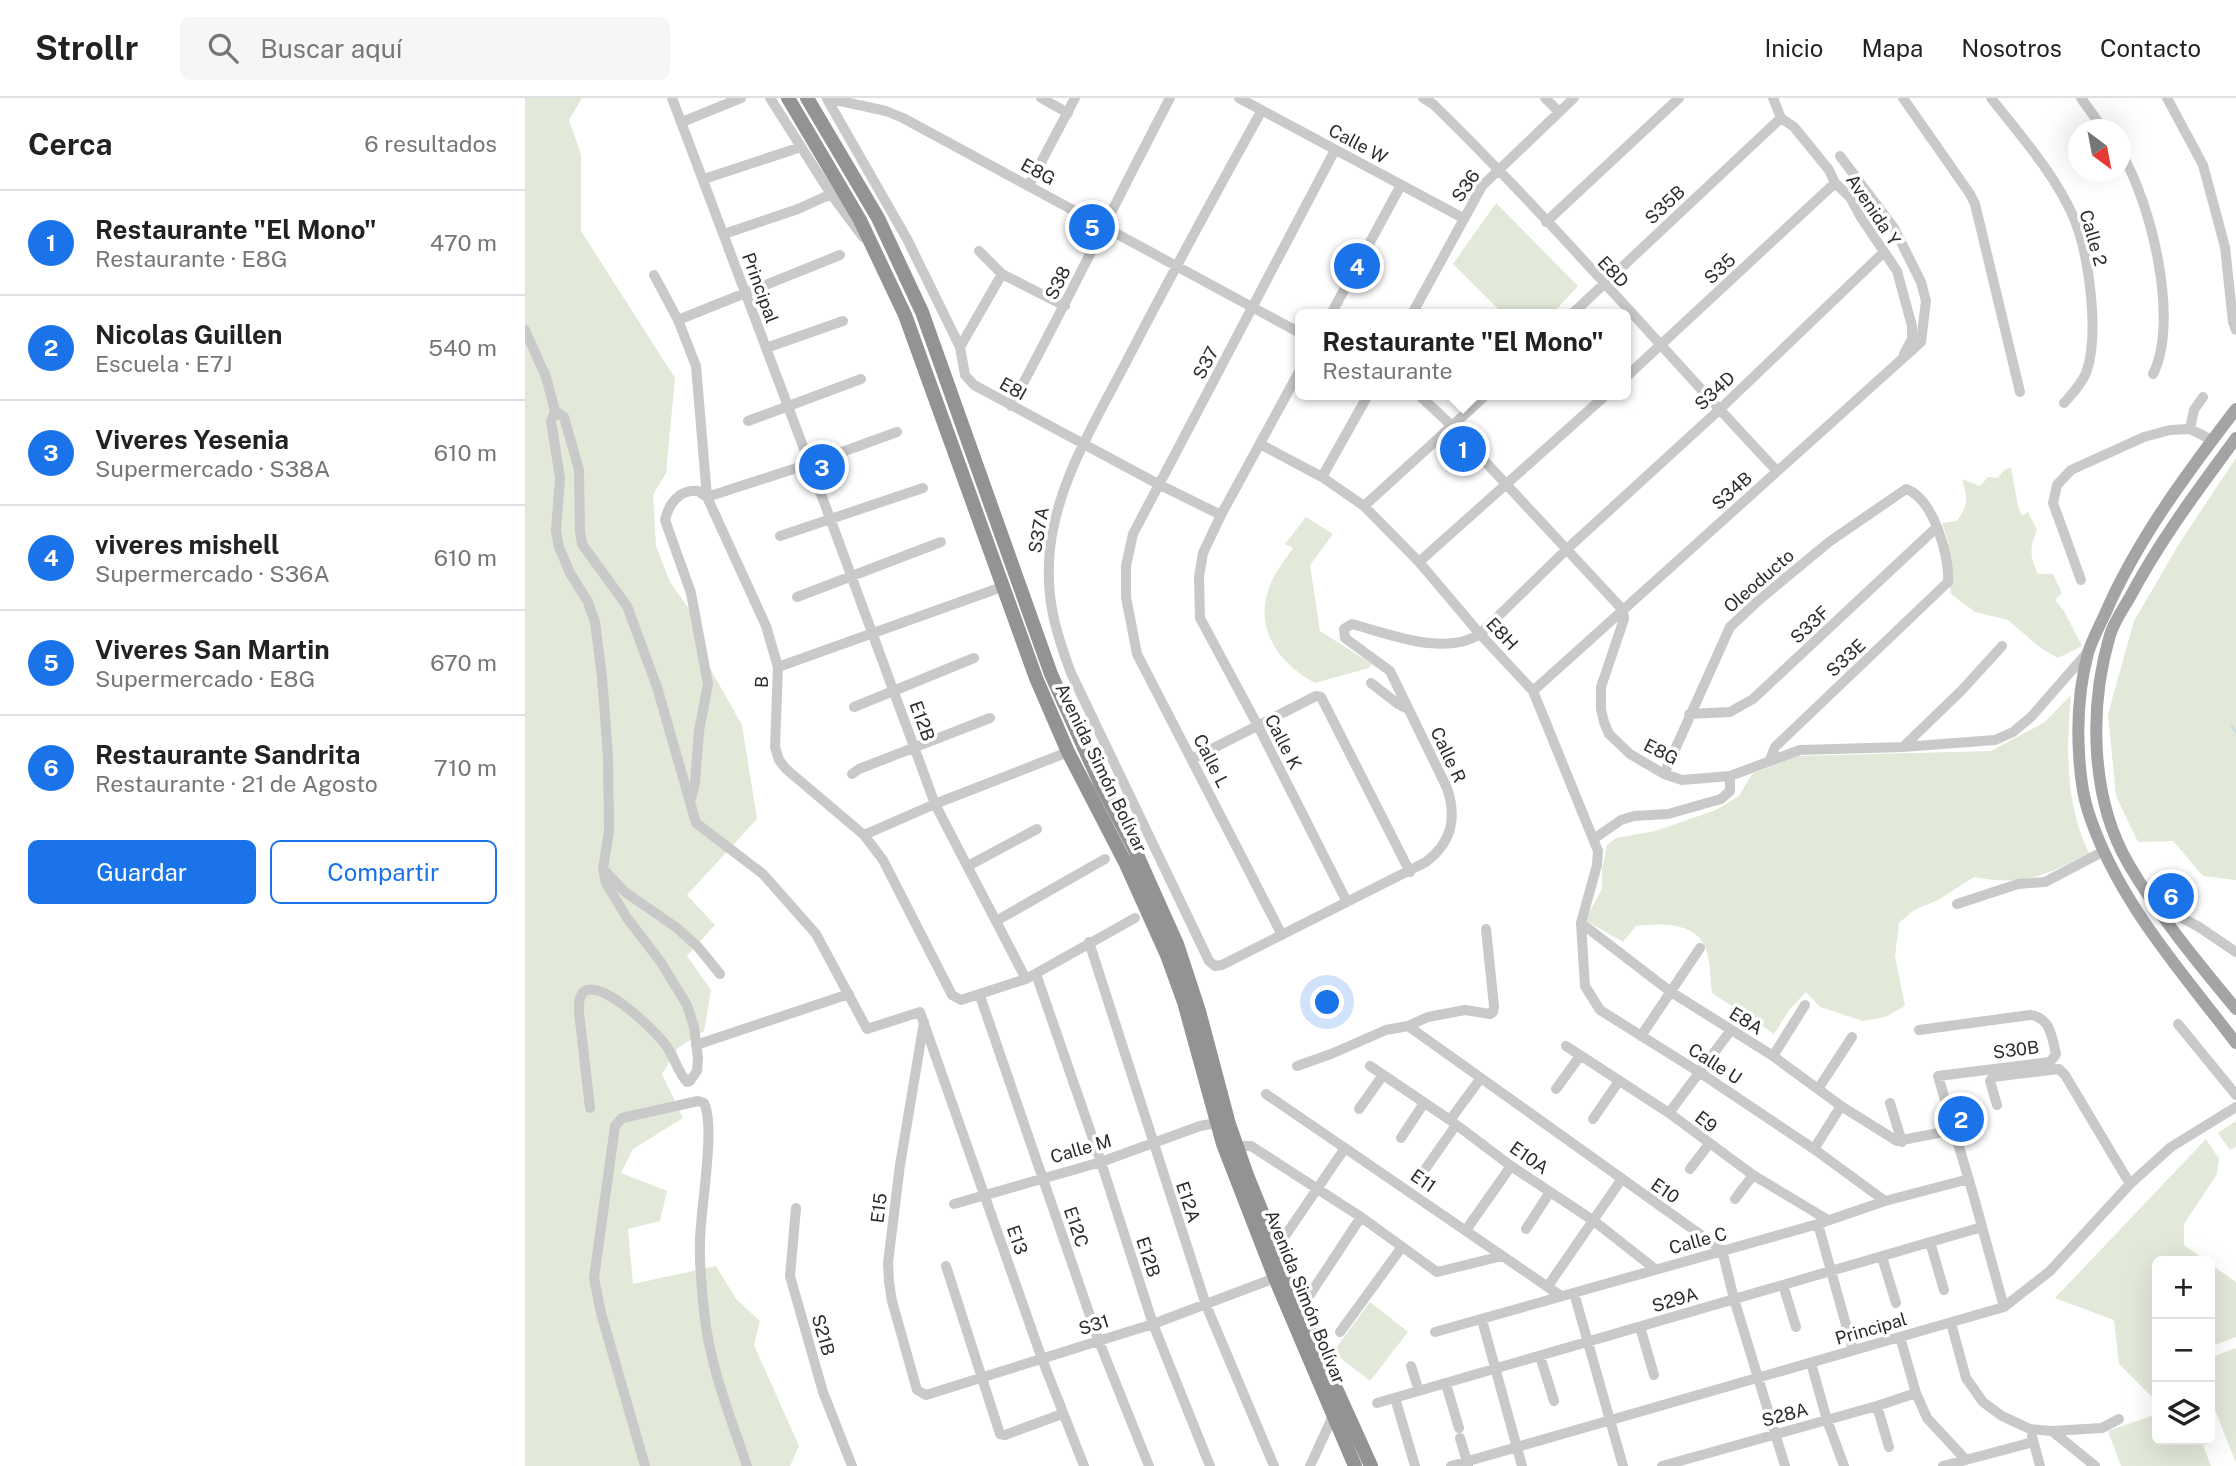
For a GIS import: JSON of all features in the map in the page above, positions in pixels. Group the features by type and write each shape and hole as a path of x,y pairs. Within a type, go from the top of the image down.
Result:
{"highway":[{"name":"Avenida Simón Bolívar","path":"788,98 860,220 905,315 1036,678 1068,752 1126,864 1167,955 1184,1002 1216,1123 1275,1279 1355,1466"},
{"name":"Avenida Simón Bolívar","path":"807,98 876,216 922,312 1051,674 1177,944 1212,1054 1237,1146 1310,1331 1371,1466"},
{"path":"932,386 945,413 952,414 957,410"}],"main road":[{"path":"2236,409 2177,490 2135,554 2111,601 2089,650 2081,685 2077,722 2087,810 2104,851 2145,923 2236,1043"},
{"path":"2236,438 2152,555 2111,633 2096,723 2101,782 2113,828 2127,862 2236,1009"},
{"path":"2177,490 2191,500"}],"street":[{"name":"Principal","path":"672,98 809,464"},
{"path":"682,122 741,98"},
{"path":"770,98 831,194 855,228 872,246"},
{"name":"E8G","path":"827,98 886,111 1104,225 1295,330"},
{"name":"E8G","path":"827,98 892,214"},
{"path":"1041,98 1068,113"},
{"path":"1029,185 1075,98"},
{"name":"S38","path":"1011,406 1065,306 1170,98"},
{"name":"Calle W","path":"1239,98 1463,218"},
{"name":"E8D","path":"1423,98 1432,101 1499,168 1627,309"},
{"path":"1545,98 1559,113"},
{"name":"S36","path":"1415,309 1482,186 1574,98"},
{"path":"1546,222 1679,98"},
{"name":"Avenida Y","path":"1773,98 1781,118 1794,127 1829,170 1835,183 1850,197 1896,271 1912,326 1912,339 1905,354"},
{"path":"1903,98 1971,194 2021,392"},
{"name":"Calle 2","path":"1991,98 2051,177 2074,217 2081,239 2090,291 2093,342 2083,378 2064,403"},
{"path":"2081,98 2096,119"},
{"path":"2167,98 2203,164 2225,247 2236,330"},
{"name":"S37A","path":"1215,966 1209,961 1071,673 1055,630 1048,592 1050,548 1061,496 1084,444 1176,264 1262,110"},
{"name":"S35B","path":"1577,309 1781,118"},
{"path":"704,179 801,147"},
{"name":"S37","path":"1126,597 1126,566 1133,534 1335,150"},
{"name":"S34B","path":"1533,691 1921,342 1926,301 1921,282 1894,228 1840,156"},
{"path":"2131,176 2140,194 2162,273 2163,347 2153,374"},
{"name":"S35","path":"1631,372 1835,183"},
{"path":"1334,309 1401,185"},
{"path":"724,234 798,209 831,194"},
{"path":"876,216 892,214"},
{"name":"E8I","path":"892,214 960,347 965,375 974,385 1159,484 1221,514"},
{"path":"979,251 1002,274 1065,306"},
{"name":"S34D","path":"1480,634 1883,253"},
{"path":"678,320 840,255"},
{"path":"960,347 1002,274"},
{"name":"B","path":"654,275 678,320 696,366 706,497 766,626 778,667 775,747 779,760 786,769 864,835 883,860 956,999 980,996"},
{"name":"E8D","path":"1631,313 1777,471"},
{"path":"766,348 843,321"},
{"path":"525,330 546,377 555,411 551,421 560,478 556,531 559,547 570,573 588,602 595,622 603,677 609,831 603,869 605,883 627,918 660,961 687,1005 696,1045 697,1071 687,1082 667,1047 651,1027 602,993 591,990 584,992 580,996 579,1012 590,1108"},
{"path":"748,421 861,379"},
{"name":"Calle K","path":"1295,379 1221,514 1203,553 1198,595 1200,618 1347,902"},
{"path":"2190,429 2194,410 2203,397"},
{"path":"1322,477 1365,400"},
{"path":"1424,400 1452,426 1623,610"},
{"path":"1364,506 1481,400"},
{"path":"1419,562 1600,400"},
{"path":"555,411 564,417 579,470 582,544 627,606 657,687 696,823 763,874 816,933 867,1029 920,1012 925,1022"},
{"path":"2081,580 2053,503 2057,485 2071,470 2144,437 2170,430 2190,429 2212,440"},
{"path":"691,802 695,783 696,751 708,684 691,593 665,520 668,508 676,498 685,493 698,491 706,497 897,432"},
{"name":"E8H","path":"1260,444 1322,477 1364,506 1419,562 1533,691 1595,838 1598,851 1597,865 1581,923"},
{"name":"E12B","path":"809,464 935,804 1026,979"},
{"path":"780,536 923,488"},
{"name":"Oleoducto","path":"1664,774 1730,627 1759,600 1829,542 1906,489 1920,498 1937,527"},
{"name":"S33E","path":"1770,760 1775,747 1948,582 1949,569 1937,527"},
{"name":"S33F","path":"1689,714 1730,712 1753,699 1937,527"},
{"path":"797,597 941,542"},
{"path":"778,667 1002,587"},
{"name":"Calle L","path":"1126,597 1137,654 1282,935"},
{"name":"E8G","path":"1623,610 1624,619 1601,687 1604,722 1609,734 1619,745 1664,774 1682,780 1730,776 1770,760 1812,748 1902,747 1995,740 2004,737 2031,718 2089,650"},
{"name":"Calle R","path":"1215,966 1222,965 1410,872 1439,852 1451,828 1453,806 1447,788 1390,671 1345,638 1344,629 1352,624 1407,638 1453,644 1468,641 1480,634"},
{"path":"1902,747 1962,690 2002,646"},
{"path":"854,707 974,658"},
{"path":"1371,683 1408,709"},
{"path":"1192,759 1316,696 1321,697 1410,872"},
{"path":"852,774 990,718"},
{"path":"864,835 1068,752"},
{"path":"1595,838 1621,820 1635,816 1668,814 1721,799 1731,791 1730,776"},
{"path":"968,866 1037,829"},
{"path":"1957,904 2018,884 2045,882 2104,851"},
{"path":"996,921 1105,859"},
{"path":"603,869 625,892 677,928 698,947 720,974"},
{"path":"2156,904 2182,917 2236,952"},
{"path":"980,996 1036,974 1135,918"},
{"name":"E8A","path":"1581,923 1671,992 1773,1056 1841,1106 1900,1141"},
{"name":"Calle U","path":"1581,923 1585,986 1600,1010 1814,1149 1885,1201"},
{"path":"1297,1066 1387,1030 1408,1026 1428,1017 1465,1010 1490,1014 1493,1012 1486,929"},
{"name":"E12A","path":"1089,942 1152,1144 1206,1304 1274,1466"},
{"path":"1641,1036 1700,948"},
{"name":"E12B","path":"1036,974 1153,1324 1208,1465"},
{"path":"696,1045 849,994"},
{"name":"E12C","path":"980,996 1098,1339 1149,1466"},
{"path":"1773,1056 1805,1005"},
{"name":"S30B","path":"1919,1030 2030,1015 2039,1016 2050,1032 2056,1054 2050,1062 1938,1076 1954,1130"},
{"name":"E13","path":"925,1022 1042,1359 1084,1466"},
{"name":"E15","path":"921,1394 917,1390 892,1301 888,1263 900,1165 925,1022"},
{"path":"2178,1024 2236,1095"},
{"name":"E10","path":"1408,1026 1722,1250"},
{"path":"1669,1113 1731,1030"},
{"path":"1818,1089 1852,1037"},
{"name":"E9","path":"1566,1046 1669,1113 1753,1175 1828,1220"},
{"path":"1556,1090 1580,1056"},
{"name":"E10A","path":"1370,1066 1594,1221 1655,1269"},
{"path":"1997,1105 1990,1081 1993,1077 2059,1069 2130,1184"},
{"path":"1359,1109 1383,1075"},
{"path":"1426,1167 1481,1078"},
{"path":"1593,1119 1619,1081"},
{"name":"E11","path":"1266,1094 1560,1296"},
{"path":"643,1466 594,1278 615,1126 622,1118 698,1101 704,1103 707,1109 707,1149 699,1242 704,1313 710,1350 747,1466"},
{"path":"1401,1138 1424,1103"},
{"path":"1890,1104 1900,1141 1954,1130 2004,1307"},
{"path":"1814,1149 1841,1106"},
{"name":"Principal","path":"1451,1466 1467,1464 2004,1307 2050,1272 2130,1184 2171,1147 2236,1107"},
{"name":"Calle M","path":"954,1204 1101,1162 1200,1126 1216,1123"},
{"path":"1689,1170 1709,1144"},
{"path":"1237,1146 1251,1146 1361,1217 1437,1272 1502,1256"},
{"path":"1285,1236 1345,1149"},
{"path":"1466,1230 1511,1166"},
{"path":"1735,1199 1753,1175"},
{"name":"Calle C","path":"1435,1332 1969,1179"},
{"path":"1548,1286 1621,1180"},
{"path":"1526,1229 1550,1192"},
{"name":"S21B","path":"796,1208 790,1276 823,1392 852,1466"},
{"path":"1310,1296 1361,1217"},
{"path":"1818,1224 1853,1350"},
{"name":"S29A","path":"1377,1403 1982,1227"},
{"path":"1930,1242 1944,1290"},
{"path":"1340,1332 1402,1247"},
{"path":"1722,1250 1734,1299 1785,1466"},
{"path":"1882,1257 1896,1303"},
{"path":"946,1266 1000,1434 1062,1414"},
{"name":"S31","path":"921,1394 926,1395 1098,1339 1153,1324 1275,1279"},
{"path":"1783,1285 1796,1327"},
{"path":"1574,1293 1623,1466"},
{"path":"1482,1320 1522,1466"},
{"path":"1951,1323 1969,1385 1983,1402 2002,1416 2030,1429 2052,1432 2102,1428 2119,1419"},
{"path":"1640,1327 1654,1375"},
{"path":"1900,1337 1916,1393 1931,1424 1965,1459"},
{"path":"1540,1356 1554,1401"},
{"path":"1811,1363 1827,1420 1844,1466"},
{"path":"1411,1366 1419,1391"},
{"path":"1446,1384 1467,1464"},
{"name":"S28A","path":"1662,1466 1679,1464 1916,1393"},
{"path":"1395,1398 1415,1466"},
{"path":"1878,1406 1889,1447"},
{"path":"1310,1466 1333,1416"},
{"path":"2030,1429 2041,1466"},
{"path":"2052,1432 2095,1466"},
{"path":"1943,1466 2033,1442"}],"green space":[{"path":"525,98 582,98 569,120 581,155 581,231 675,378 666,473 653,495 656,546 670,582 694,616 707,663 742,725 757,819 687,895 715,925 687,956 711,990 704,1031 678,1048 662,1074 683,1118 633,1149 621,1173 667,1191 660,1221 628,1229 633,1284 716,1266 736,1299 760,1321 754,1345 799,1446 790,1466 525,1466"},
{"path":"1496,203 1578,286 1557,309 1498,309 1453,264"},
{"path":"2236,458 2236,880 2203,876 2173,841 2138,842 2116,796 2108,714 2134,621 2179,544"},
{"path":"2011,468 2022,516 2028,512 2037,530 2032,547 2035,568 2038,574 2053,574 2062,593 2055,600 2064,611 2082,646 2058,658 2042,649 2008,620 1975,612 1951,594 1944,547 1949,544 1942,523 1957,521 1964,510 1966,497 1962,479 1980,486 1988,477 1998,478 2005,469"},
{"path":"1306,517 1333,534 1310,565 1320,631 1372,664 1369,668 1315,683 1280,655 1267,630 1265,616 1270,585 1293,548 1285,544"},
{"path":"2071,695 2068,755 2071,795 2075,815 2089,853 2047,873 2021,880 1974,877 1938,900 1914,910 1899,923 1895,956 1905,1006 1885,1017 1863,1021 1820,1007 1806,992 1790,1009 1774,1034 1712,993 1706,949 1698,936 1691,931 1653,924 1636,926 1623,942 1585,920 1602,889 1602,869 1607,845 1616,838 1655,831 1716,810 1739,796 1752,774 1798,756 1991,751 2045,722"},
{"path":"2236,1121 2236,1147 2230,1150 2218,1133"},
{"path":"2206,1139 2219,1159 2217,1174 2184,1224 2184,1245 2200,1256 2152,1256 2152,1395 2119,1364 2114,1320 2055,1298"},
{"path":"2215,1267 2236,1282 2236,1337 2215,1345"},
{"path":"1370,1302 1408,1332 1370,1381 1333,1352"},
{"path":"2236,1348 2236,1463 2215,1410 2215,1356"},
{"path":"2152,1416 2152,1445 2203,1445 2211,1466 2121,1466 2108,1431"}],"waterway":[{"path":"2232,726 2236,732"}],"place":[{"name":"Viveres San Martin","path":"1092,227"},
{"name":"viveres mishell","path":"1357,266"},
{"name":"Restaurante \"El Mono\"","path":"1463,449"},
{"name":"Viveres Yesenia","path":"822,467"},
{"name":"Restaurante Sandrita","path":"2171,896"},
{"name":"Nicolas Guillen","path":"1961,1119"}]}
